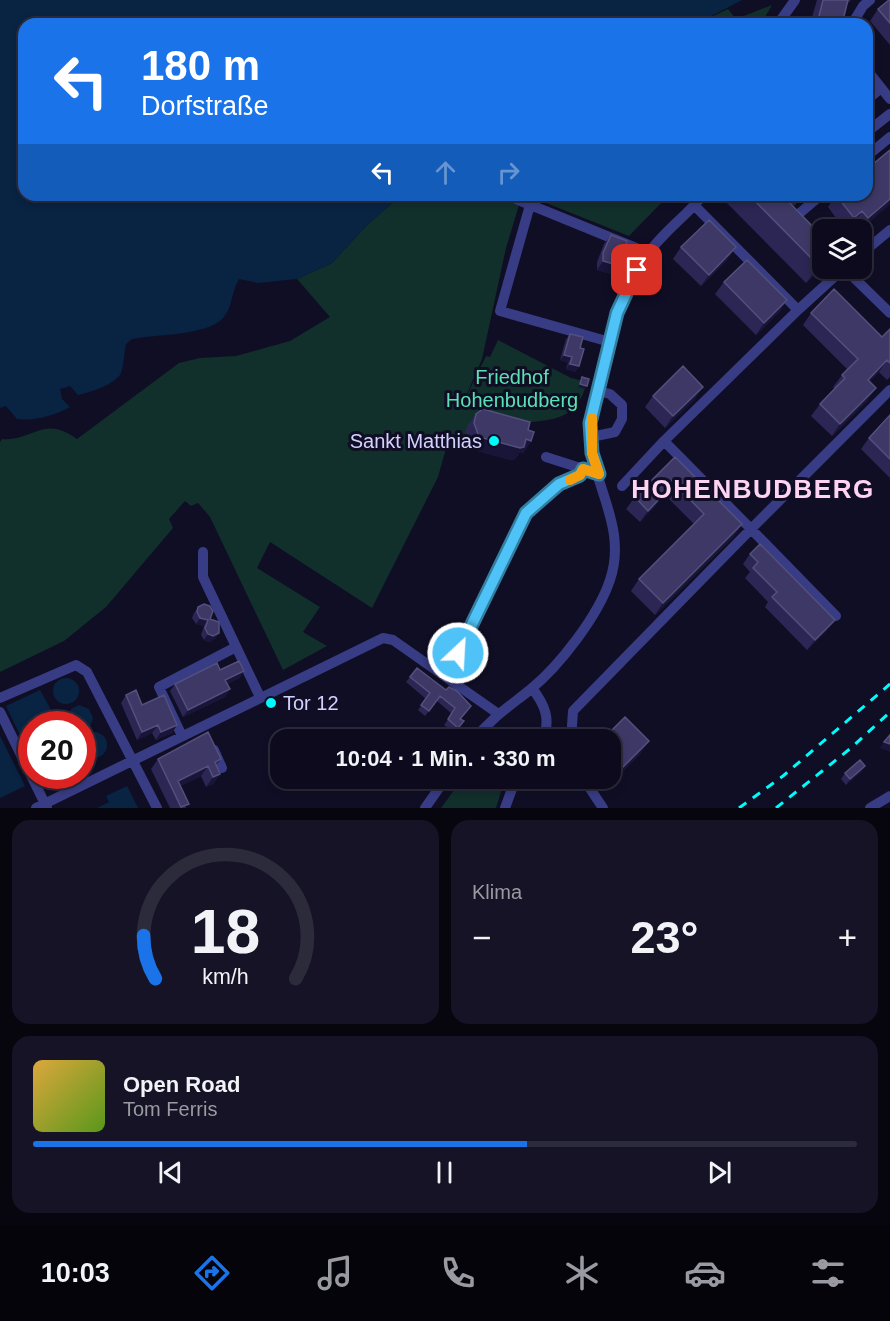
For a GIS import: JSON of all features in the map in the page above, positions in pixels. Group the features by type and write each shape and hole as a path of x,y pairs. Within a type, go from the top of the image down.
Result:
{"street":[{"path":"782,18 795,0"},
{"path":"856,18 870,0"},
{"path":"873,78 890,99"},
{"path":"873,95 881,88"},
{"path":"873,127 890,114"},
{"path":"873,151 890,137"},
{"path":"522,201 636,248 646,255"},
{"path":"483,729 497,713 532,688 576,643 610,580 614,530 599,474 590,423 610,342 628,285 646,255 699,201"},
{"path":"793,218 814,201"},
{"path":"530,204 500,311 610,342"},
{"path":"695,206 798,310"},
{"path":"872,245 890,230"},
{"path":"622,486 664,441 844,268 890,313"},
{"path":"572,729 573,711 890,390"},
{"path":"591,437 615,432 620,426 623,410 610,394 598,391"},
{"path":"664,441 836,616"},
{"path":"546,457 599,474"},
{"path":"447,676 526,513 559,484 580,475 583,469"},
{"path":"203,552 203,577 260,697"},
{"path":"0,712 43,806 270,691 383,638 393,640 497,713"},
{"path":"182,736 159,687 236,647"},
{"path":"0,698 76,665 87,672 157,808"},
{"path":"532,688 547,713 547,729"},
{"path":"201,726 222,768"},
{"path":"425,808 438,789"},
{"path":"505,808 512,789"},
{"path":"590,789 603,808"},
{"path":"870,808 890,796"}],"green space":[{"path":"772,5 764,18 739,18"},
{"path":"728,9 735,18 709,18"},
{"name":"Friedhof Hohenbudberg","path":"394,201 520,201 506,248 482,359 463,403 486,356 490,357 498,340 571,378 587,382 577,404 562,416 553,419 467,430 466,442 469,441 471,447 466,450 462,443 449,438 438,477 372,608 270,542 257,568 320,607 303,632 327,646 283,670 210,517 198,503 191,506 185,501 169,519 173,528 106,607 64,641 0,672 0,442 2,439 13,439 46,429 55,429 77,439 179,363 200,358 236,356 290,341 330,317 297,279 332,263 367,225"},
{"path":"541,201 663,201 629,236"},
{"path":"455,789 502,789 496,808 441,808"}],"water":[{"path":"0,0 742,0 708,18 18,18 18,201 394,201 367,225 332,263 297,279 258,283 239,279 226,314 215,324 193,331 132,339 126,344 121,373 113,381 78,395 70,386 60,389 62,399 70,407 44,417 31,419 17,419 6,406 0,408"},
{"path":"66,678 75,682 79,691 75,700 66,704 57,700 53,691 57,682"},
{"path":"40,690 52,711 18,711 18,731 6,706"},
{"path":"79,705 90,711 70,711"},
{"path":"96,732 106,740 106,750 96,758"},
{"path":"0,736 18,772 19,789 0,798"},
{"path":"127,786 138,808 97,808 109,802 106,796"}],"building":[{"path":"823,0 848,0 844,18 818,18"},
{"path":"890,0 890,23 878,9"},
{"path":"890,150 890,199 868,218 862,211 854,218 841,201 873,201 873,164"},
{"path":"755,201 788,201 812,226 812,259"},
{"path":"709,220 736,247 709,275 681,247"},
{"path":"611,235 627,241 620,266 603,261 603,253"},
{"path":"747,260 787,300 764,323 724,282"},
{"path":"834,289 882,337 890,329 890,363 887,360 868,380 876,388 840,424 820,404 845,378 842,375 858,359 811,313"},
{"path":"570,334 583,337 580,348 584,349 579,366 570,364 572,357 564,355"},
{"path":"683,366 703,387 673,416 653,396"},
{"path":"582,377 589,379 587,386 580,384"},
{"path":"483,409 530,422 528,430 534,432 531,441 526,439 524,447 520,448 479,437 474,423 476,414"},
{"path":"890,415 890,459 869,438"},
{"path":"675,457 742,524 663,603 639,579 704,514 674,483 648,511 635,497"},
{"path":"760,544 835,620 815,640 772,597 777,592 753,568 758,562 750,554"},
{"path":"204,604 210,606 213,611 210,619 219,622 219,633 213,636 208,634 205,628 208,620 200,618 197,612 198,607"},
{"path":"239,661 244,671 225,680 230,689 188,710 175,684 217,663 220,670"},
{"path":"417,668 446,690 449,687 457,691 471,706 460,719 464,721 458,728 448,719 455,708 440,696 429,711 421,705 430,693 410,677"},
{"path":"136,690 142,705 164,695 177,725 161,732 158,725 142,732 126,695"},
{"path":"625,717 649,741 621,769 621,729 613,729"},
{"path":"208,732 221,759 215,762 220,774 213,777 208,766 178,781 189,804 181,807 158,759"},
{"path":"890,735 890,744 884,742"},
{"path":"860,760 865,766 850,779 845,773"}],"railway":[{"path":"739,808 783,776 890,684"},
{"path":"776,808 851,748 890,712"}],"slow traffic":[{"path":"570,480 580,475 583,469 599,474 592,453 590,423 592,418"}],"place":[{"name":"Sankt Matthias","path":"494,441"},
{"name":"Tor 12","path":"271,703"}],"district":[{"name":"HOHENBUDBERG","path":"753,489"}],"route":[{"path":"458,653 526,513 544,495 559,484 580,475 583,469 599,474 592,453 590,423 617,313 628,285 637,270"}]}
